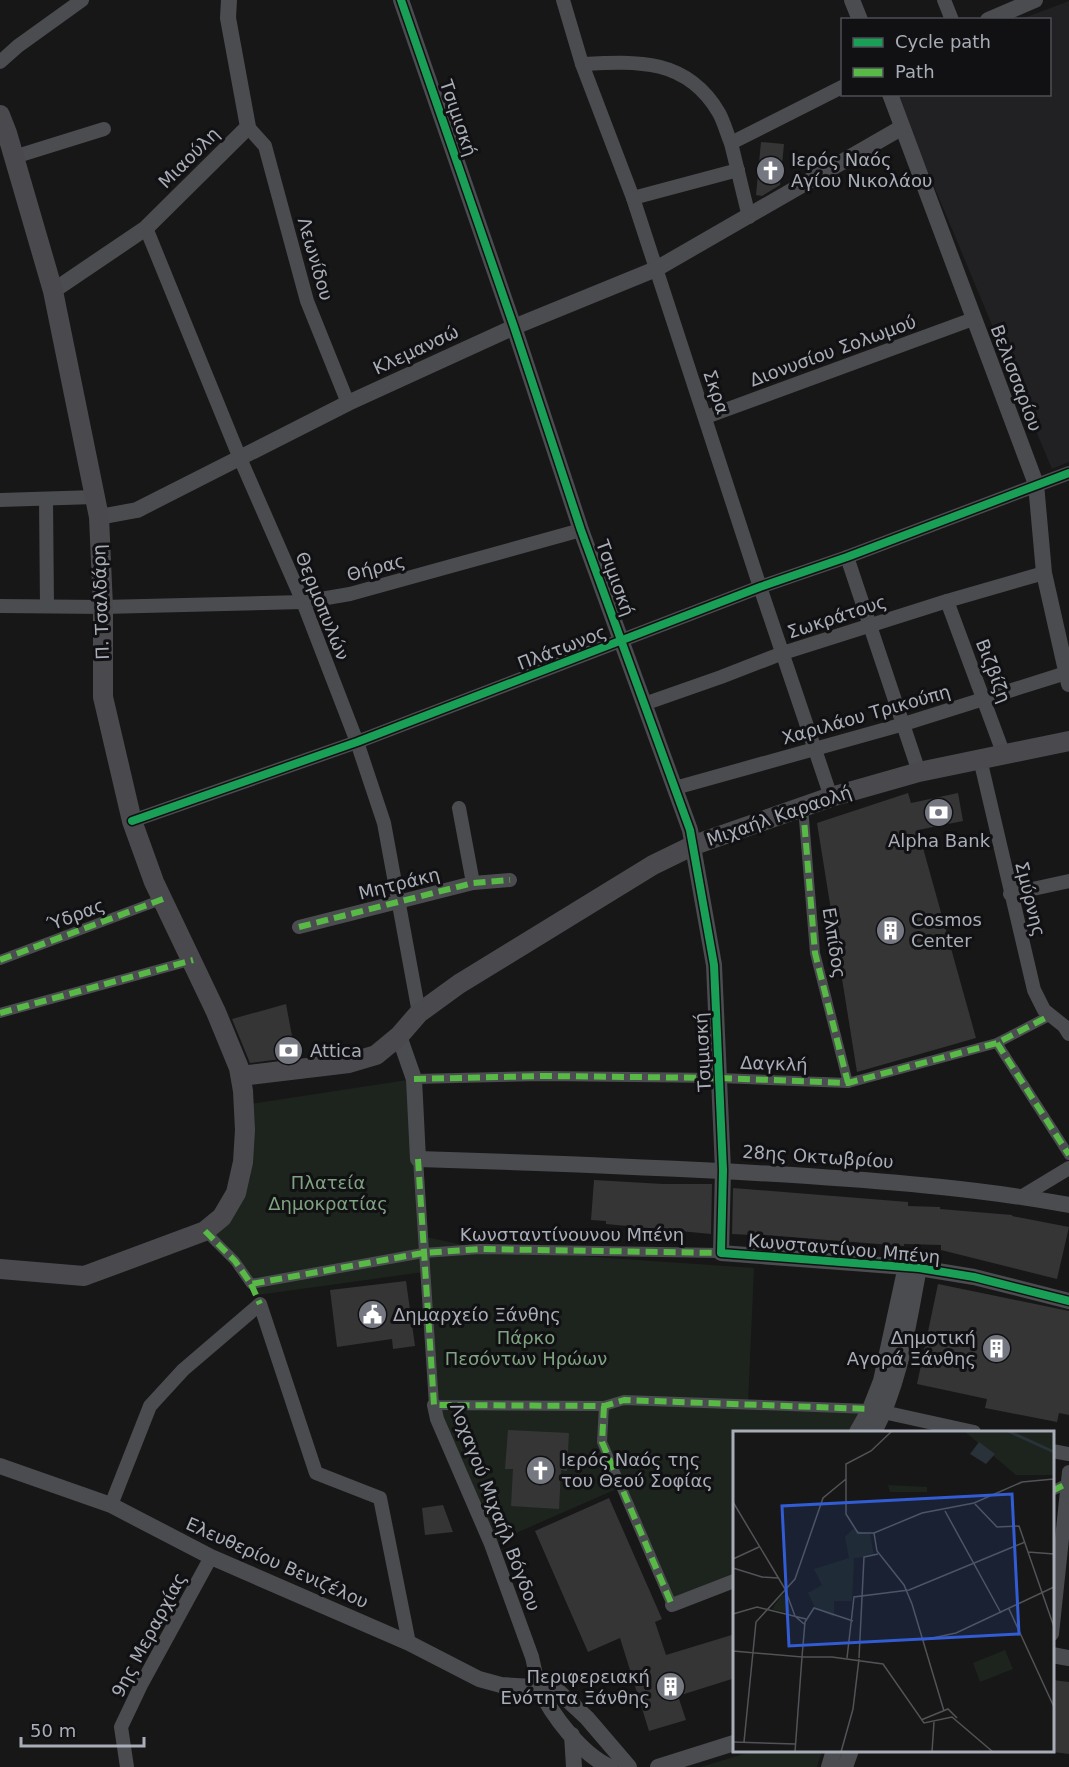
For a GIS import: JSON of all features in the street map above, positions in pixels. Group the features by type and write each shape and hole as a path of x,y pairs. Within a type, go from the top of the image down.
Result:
{"main road":[{"name":"Π. Τσαλδάρη","path":"0,115 53,291 99,517 103,607 103,697 132,822 163,900 193,960 241,1076 245,1113 243,1162 236,1193 222,1217 205,1231"},
{"name":"Μιχαήλ Καραολή","path":"241,1076 349,1063 376,1055 399,1036 419,1013 459,984 622,883 694,844 831,797 919,772 1069,741"},
{"path":"0,1269 84,1276 205,1231"}],"street":[{"path":"0,62 18,46 82,0"},
{"name":"Μιαούλη","path":"53,291 146,228 248,127 228,18 229,0"},
{"name":"Τσιμισκή","path":"401,0 514,327 581,530 694,844 714,965 723,1170 721,1253"},
{"name":"Σκρα","path":"563,0 582,63 633,198 831,797"},
{"path":"852,0 859,18"},
{"path":"944,0 951,18"},
{"path":"993,18 1035,0"},
{"path":"582,63 632,62 660,66 688,78 719,113 731,143 749,217"},
{"path":"731,143 841,88"},
{"name":"Βελισσαρίου","path":"891,96 1036,484 1044,573 1068,678"},
{"name":"Λεωνίδου","path":"248,127 265,146 307,302 348,403"},
{"name":"Κλεμανσώ","path":"99,517 137,510 239,456 348,403 514,327 656,269 901,128"},
{"path":"14,157 104,129"},
{"path":"633,198 738,170"},
{"name":"Θερμοπυλών","path":"146,228 239,456 303,602 357,742 384,823 419,1013"},
{"name":"Διονυσίου Σολωμού","path":"706,417 973,319"},
{"name":"Πλάτωνος","path":"132,822 357,742 760,587 847,557 1069,473"},
{"path":"0,500 95,497"},
{"path":"45,500 47,606"},
{"name":"Θήρας","path":"0,606 103,607 303,602 350,594 581,530"},
{"path":"847,557 919,772"},
{"name":"Σωκράτους","path":"644,704 783,653 1044,573"},
{"name":"Βιζβίζη","path":"947,601 1004,755"},
{"name":"Χαριλάου Τρικούπη","path":"675,788 904,724 984,698 1068,678"},
{"name":"Σμύρνης","path":"980,759 1034,990 1044,1010 1064,1026 1069,1034"},
{"name":"Ελπίδος","path":"803,807 815,953 848,1083"},
{"path":"459,808 473,883"},
{"name":"Μητράκη","path":"299,927 473,883 510,880"},
{"path":"1010,894 1069,881"},
{"name":"Ύδρας","path":"0,960 163,900"},
{"path":"0,1013 193,960"},
{"name":"Δαγκλή","path":"414,1079 543,1076 720,1078 848,1083 997,1043 1049,1016"},
{"path":"399,1036 414,1079 418,1159"},
{"path":"997,1043 1069,1155"},
{"name":"28ης Οκτωβρίου","path":"418,1159 723,1170 905,1183 1069,1205"},
{"name":"Λοχαγού Μιχαήλ Βόγδου","path":"418,1159 434,1405 437,1419 491,1544 532,1657 539,1688 555,1716 572,1735 596,1759 610,1767"},
{"path":"1021,1197 1069,1168"},
{"path":"205,1231 235,1261 251,1284 260,1304 316,1473 380,1498 409,1643"},
{"name":"Κωνσταντίνουνου Μπένη","path":"251,1284 423,1253 480,1249 721,1253"},
{"name":"Κωνσταντίνου Μπένη","path":"721,1253 912,1267 974,1277 1069,1300"},
{"path":"873,1431 881,1381 912,1267"},
{"path":"111,1506 150,1406 183,1370 260,1304"},
{"path":"434,1405 604,1406 624,1400 877,1411 969,1431"},
{"path":"604,1406 602,1442 672,1605 733,1582"},
{"path":"858,1431 877,1411"},
{"path":"1054,1451 1069,1454"},
{"name":"Ελευθερίου Βενιζέλου","path":"0,1466 111,1506 211,1557 409,1643 485,1681 501,1685 539,1688"},
{"path":"1054,1627 1066,1541 1069,1472"},
{"path":"1054,1490 1068,1483"},
{"name":"9ης Μεραρχίας","path":"127,1767 122,1727 141,1685 211,1557"},
{"path":"1054,1656 1069,1658"},
{"path":"539,1688 559,1692 587,1718 629,1767"},
{"path":"572,1735 574,1767"},
{"path":"658,1767 733,1744"},
{"path":"829,1767 833,1752"},
{"path":"845,1767 849,1752"}],"shaded area":[{"path":"1069,1 1069,462 1052,469 896,96 1051,96 1051,18 1024,18"}],"green space":[{"path":"414,1079 422,1236 480,1249 754,1268 748,1404 870,1409 859,1431 733,1431 733,1579 672,1605 621,1487 491,1544 434,1405 424,1272 257,1295 251,1284 205,1231 236,1193 244,1105"},
{"path":"750,1752 822,1752 817,1767 701,1767"}],"building":[{"name":"Ιερός Ναός Αγίου Νικολάου","path":"761,142 784,144 780,185 762,196 756,195"},
{"name":"Cosmos Center","path":"908,793 911,803 958,793 963,821 918,830 976,1038 857,1072 817,823"},
{"path":"286,1004 296,1057 250,1063 232,1019"},
{"path":"594,1180 712,1184 711,1234 606,1224 606,1221 591,1220"},
{"path":"733,1188 908,1202 908,1206 1012,1215 1069,1227 1057,1279 941,1250 941,1245 904,1244 904,1246 732,1234"},
{"name":"Δημαρχείο Ξάνθης","path":"406,1281 415,1346 393,1349 392,1339 337,1347 330,1290"},
{"name":"Δημοτική Αγορά Ξάνθης","path":"938,1284 1069,1311 1069,1415 1059,1413 1057,1422 985,1408 987,1399 917,1384"},
{"name":"Ιερός Ναός της του Θεού Σοφίας","path":"508,1430 569,1433 567,1471 561,1470 559,1509 511,1506 513,1469 505,1469"},
{"path":"609,1498 662,1619 655,1622 666,1655 733,1635 733,1679 678,1696 686,1720 649,1731 620,1638 588,1652 535,1531"},
{"path":"443,1505 453,1532 425,1535 422,1508"},
{"path":"1054,1680 1069,1682 1069,1754 1053,1752"}],"marked path":[{"path":"803,807 815,953 848,1083"},
{"path":"299,927 473,883 510,880"},
{"path":"0,960 163,899"},
{"path":"0,1013 193,960"},
{"path":"414,1079 543,1076 720,1078 848,1083 997,1043 1049,1016"},
{"path":"997,1043 1069,1155"},
{"path":"418,1159 434,1405 604,1406 624,1400 870,1409"},
{"path":"205,1231 235,1261 251,1284 423,1253 480,1249 721,1253"},
{"path":"251,1284 260,1304"},
{"path":"604,1406 602,1442 672,1605"},
{"path":"1054,1490 1068,1483"}],"cycle path":[{"path":"401,0 514,327 581,530 690,830 714,965 723,1170 721,1253 919,1268 974,1277 1069,1301"},
{"path":"132,821 357,742 760,587 847,557 1069,473"}],"place":[{"name":"Ιερός Ναός Αγίου Νικολάου","path":"770,170"},
{"name":"Alpha Bank","path":"939,812"},
{"name":"Cosmos Center","path":"890,930"},
{"name":"Attica","path":"289,1051"},
{"name":"Δημαρχείο Ξάνθης","path":"372,1315"},
{"name":"Δημοτική Αγορά Ξάνθης","path":"997,1348"},
{"name":"Ιερός Ναός της του Θεού Σοφίας","path":"540,1470"},
{"name":"Περιφερειακή Ενότητα Ξάνθης","path":"671,1687"}],"park label":[{"name":"Πλατεία Δημοκρατίας","path":"328,1193"},
{"name":"Πάρκο Πεσόντων Ηρώων","path":"526,1348"}]}
